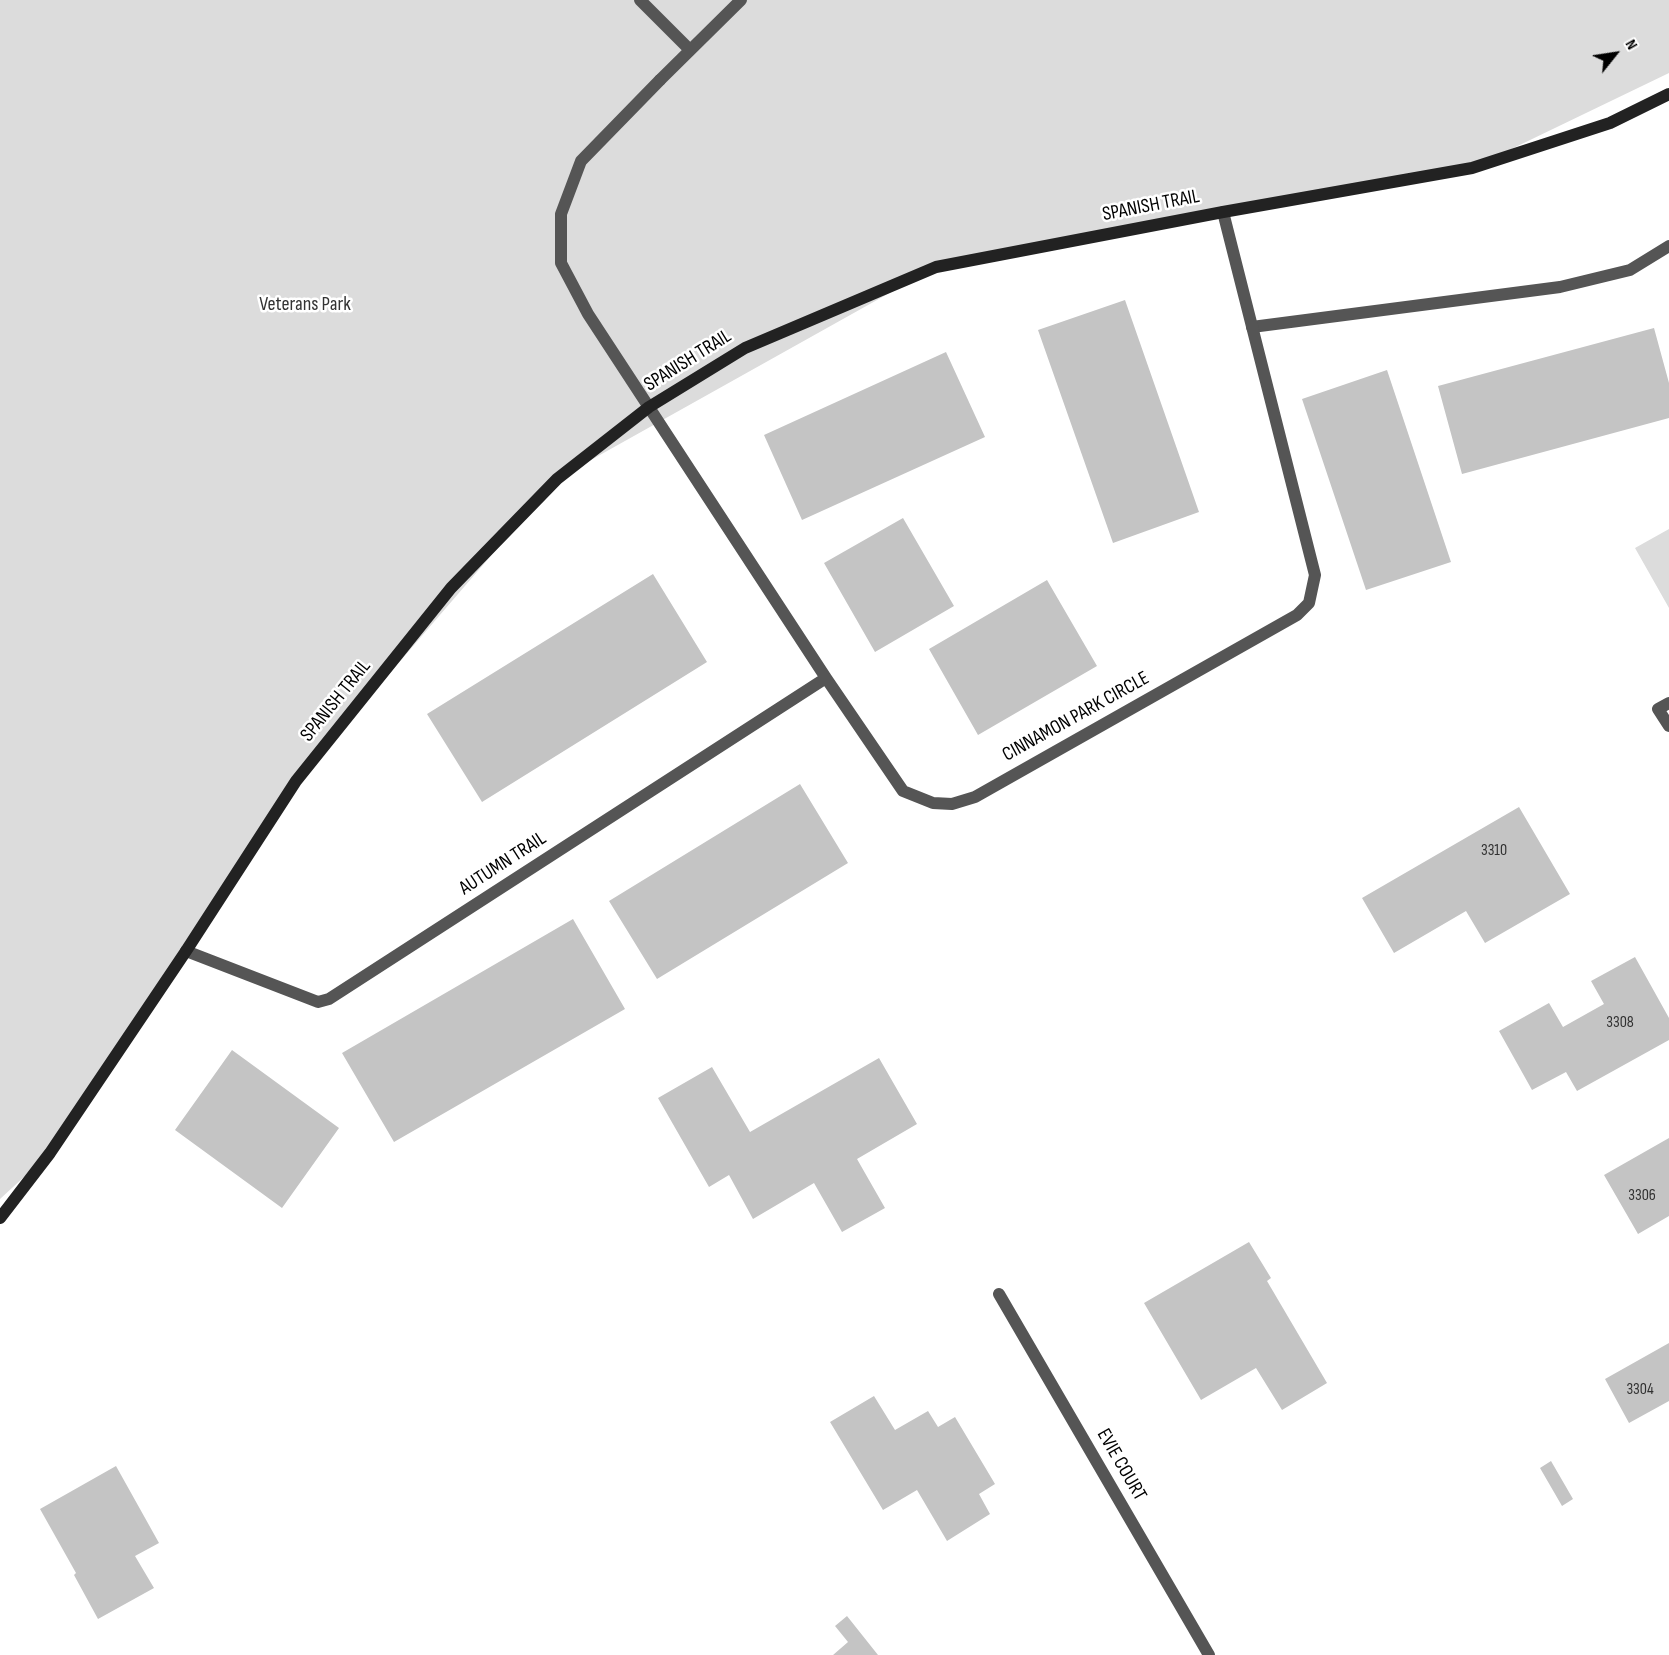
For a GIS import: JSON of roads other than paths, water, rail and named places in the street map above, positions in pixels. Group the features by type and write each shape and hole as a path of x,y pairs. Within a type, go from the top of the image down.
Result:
{"street":[{"path":"640,0 690,50"},
{"name":"CINNAMON PARK CIRCLE","path":"741,0 581,161 561,214 561,263 588,315 903,792 933,803 952,804 975,797 1297,615 1309,603 1315,575 1223,212"},
{"name":"SPANISH TRAIL","path":"0,1218 50,1153 297,781 451,588 557,479 649,407 745,348 936,267 1223,212 1472,168 1610,123 1669,94"},
{"path":"1252,327 1560,287 1630,270 1669,246"},
{"name":"AUTUMN TRAIL","path":"186,951 318,1002 329,999 826,678"},
{"path":"1669,704 1658,709 1669,726"},
{"name":"EVIE COURT","path":"999,1294 1209,1655"}],"park label":[{"name":"Veterans Park","path":"305,305"}]}
